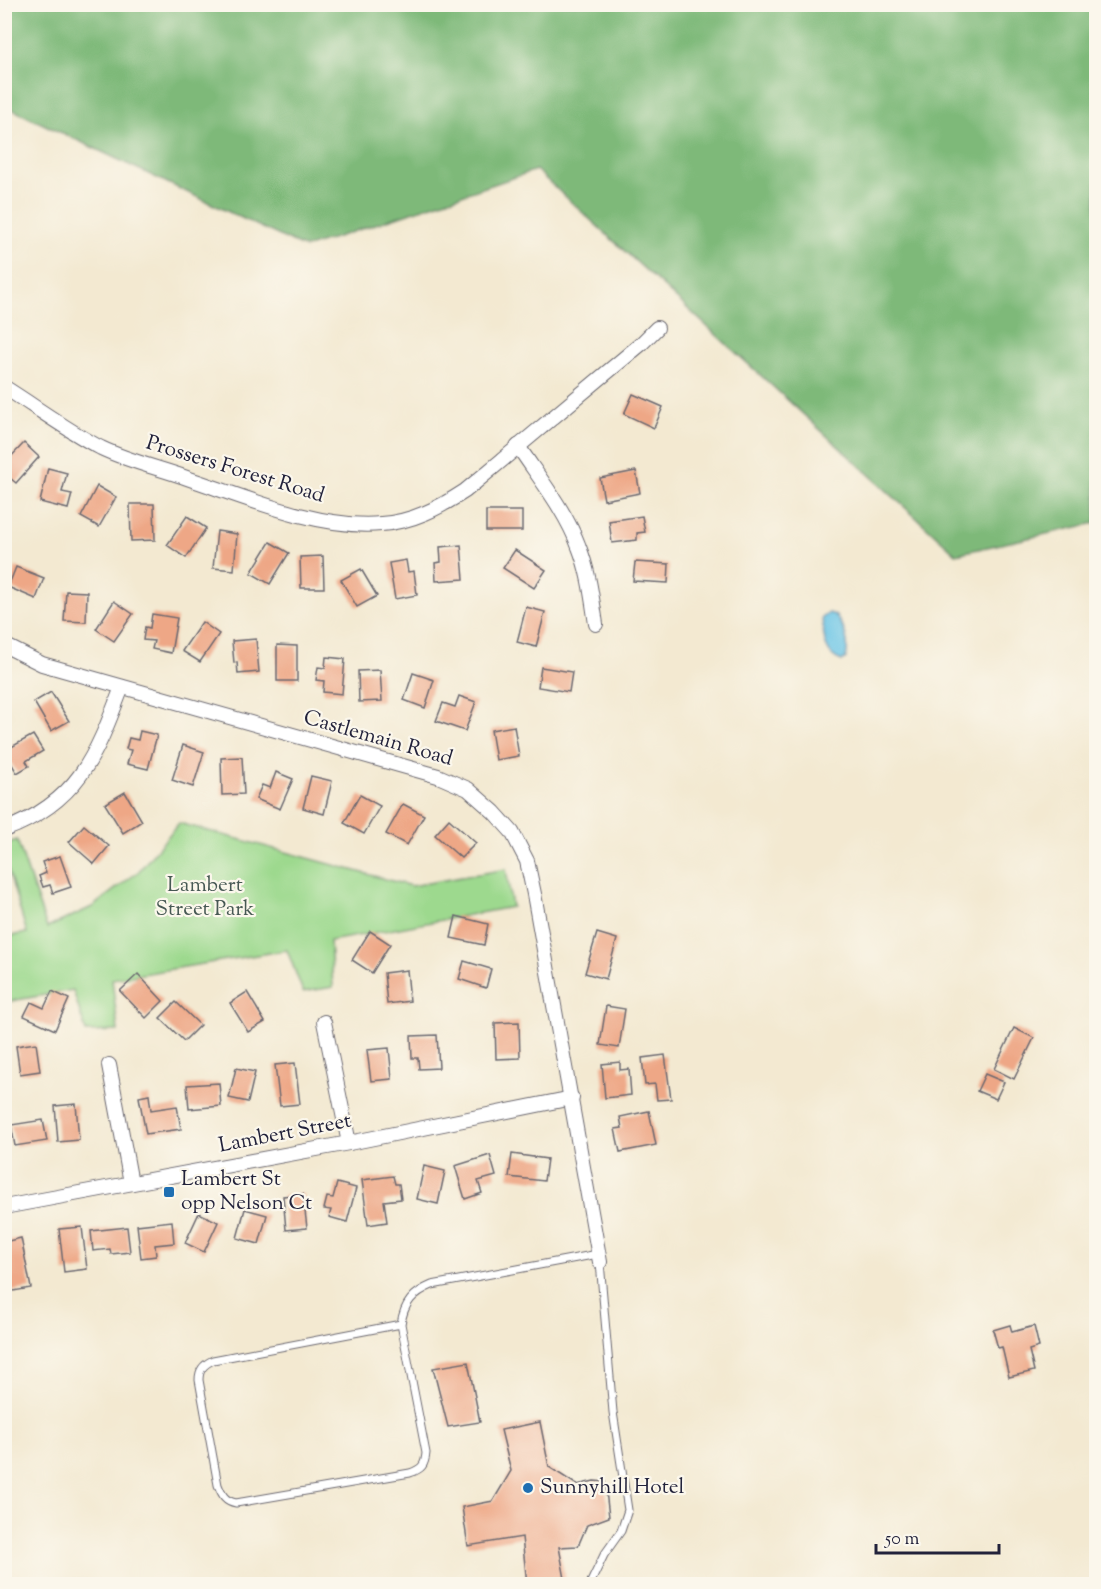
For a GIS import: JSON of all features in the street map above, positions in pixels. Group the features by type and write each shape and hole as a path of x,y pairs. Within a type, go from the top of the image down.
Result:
{"street":[{"name":"Prossers Forest Road","path":"4,387 84,438 116,454 265,504 318,519 379,525 433,511 465,491 641,344 657,328"},
{"path":"518,446 572,530 584,559 596,624"},
{"name":"Castlemain Road","path":"4,645 42,664 438,776 468,789 494,812 512,832 526,861 534,894 599,1258"},
{"path":"4,830 32,817 56,801 77,782 93,757 122,687"},
{"path":"324,1022 349,1143"},
{"path":"109,1065 131,1183"},
{"name":"Lambert Street","path":"4,1207 349,1143 572,1098"}],"lane":[{"path":"400,1324 207,1363 199,1373 199,1380 218,1485 224,1497 229,1502 236,1503 410,1473 421,1469 426,1453 400,1324 409,1300 418,1291 432,1285 599,1258 613,1412 628,1510 621,1531 604,1555 590,1584"}],"green space":[{"path":"5,4 1096,5 1096,523 956,554 536,170 305,248 5,106"},
{"name":"Lambert Street Park","path":"179,823 411,886 506,869 512,907 330,941 333,987 303,992 287,950 112,979 118,1031 86,1032 73,990 5,1002 4,937 27,933 5,860 5,844 17,840 47,928 92,907 139,871"}],"water":[{"path":"829,613 835,615 846,635 847,652 846,658 842,661 831,654 824,637 822,618"}],"building":[{"path":"633,394 663,407 654,428 624,414"},
{"path":"24,443 39,457 16,483 4,473 4,464"},
{"path":"48,468 67,473 62,492 72,494 68,509 40,502"},
{"path":"636,471 640,493 604,500 600,478"},
{"path":"97,486 116,497 99,527 81,517"},
{"path":"130,504 154,504 155,540 131,541"},
{"path":"486,511 522,511 522,531 486,531"},
{"path":"187,516 206,528 186,558 167,545"},
{"path":"642,516 645,532 637,533 637,540 612,543 609,521"},
{"path":"217,531 237,534 234,570 213,568"},
{"path":"270,542 289,553 270,584 251,573"},
{"path":"461,545 464,579 436,581 435,563 441,562 440,547"},
{"path":"515,550 546,570 534,588 503,568"},
{"path":"323,556 324,588 301,588 300,557"},
{"path":"406,560 408,572 414,571 417,595 395,599 389,563"},
{"path":"635,562 669,564 668,583 633,581"},
{"path":"16,567 44,578 36,599 8,587"},
{"path":"361,569 377,596 357,607 341,580"},
{"path":"66,591 87,592 86,622 64,621"},
{"path":"114,601 133,614 114,641 96,629"},
{"path":"526,607 545,612 536,647 517,642"},
{"path":"152,614 177,618 171,653 152,649 154,641 143,640 145,627 150,628"},
{"path":"202,622 219,634 200,662 182,651"},
{"path":"256,639 259,672 238,674 237,662 234,663 232,641"},
{"path":"277,645 297,646 297,681 277,681"},
{"path":"326,657 345,659 342,694 323,692 324,681 316,680 318,667 325,668"},
{"path":"541,667 572,672 569,692 538,687"},
{"path":"380,670 382,701 359,702 358,671"},
{"path":"413,673 434,680 425,708 404,700"},
{"path":"51,692 69,721 51,731 34,702"},
{"path":"459,696 476,702 465,731 436,721 443,703 455,707"},
{"path":"514,726 519,756 496,760 491,730"},
{"path":"140,731 157,735 148,769 127,764 131,750 126,749 129,738 138,740"},
{"path":"33,735 43,751 26,761 29,766 17,773 4,751"},
{"path":"183,745 204,752 193,787 172,780"},
{"path":"242,757 244,794 222,795 221,758"},
{"path":"276,772 293,779 280,809 256,799 262,785 270,788"},
{"path":"311,776 332,781 324,814 303,808"},
{"path":"125,792 142,821 123,833 105,804"},
{"path":"360,795 380,806 364,834 344,823"},
{"path":"403,804 424,815 407,845 386,834"},
{"path":"449,819 476,843 461,858 435,835"},
{"path":"84,825 109,846 94,864 69,842"},
{"path":"60,856 71,887 53,893 50,885 43,887 39,876 46,873 42,862"},
{"path":"456,916 488,924 484,945 451,938"},
{"path":"370,931 390,944 372,973 352,960"},
{"path":"597,933 617,939 606,979 585,973"},
{"path":"464,961 491,969 486,988 459,979"},
{"path":"407,970 410,1001 387,1004 384,973"},
{"path":"138,974 163,1001 146,1018 120,991"},
{"path":"52,991 69,999 55,1030 24,1016 31,1002 44,1008"},
{"path":"247,992 265,1022 248,1032 230,1003"},
{"path":"176,1002 200,1025 184,1041 160,1018"},
{"path":"606,1006 625,1009 619,1048 600,1045"},
{"path":"519,1022 520,1058 496,1059 495,1023"},
{"path":"1014,1028 1034,1038 1014,1079 994,1069"},
{"path":"437,1035 439,1068 419,1069 418,1058 412,1058 411,1036"},
{"path":"36,1043 40,1071 20,1074 16,1046"},
{"path":"389,1048 392,1079 371,1081 367,1050"},
{"path":"665,1055 671,1099 657,1100 655,1084 645,1085 642,1058"},
{"path":"620,1062 620,1070 629,1069 631,1095 605,1098 602,1064"},
{"path":"295,1063 300,1104 280,1106 275,1065"},
{"path":"236,1068 255,1072 248,1102 229,1098"},
{"path":"985,1074 1004,1082 996,1099 977,1091"},
{"path":"219,1083 221,1106 189,1109 187,1085"},
{"path":"149,1095 151,1110 177,1106 181,1129 146,1134 139,1097"},
{"path":"76,1104 79,1140 58,1142 55,1106"},
{"path":"649,1111 656,1145 620,1152 615,1129 622,1128 620,1117"},
{"path":"43,1120 47,1141 15,1146 11,1125"},
{"path":"512,1154 547,1159 544,1181 509,1177"},
{"path":"490,1155 496,1176 478,1181 482,1193 465,1199 455,1166"},
{"path":"424,1166 445,1171 438,1204 417,1199"},
{"path":"393,1176 395,1184 399,1184 401,1199 384,1201 387,1222 368,1225 362,1180"},
{"path":"337,1183 356,1188 347,1222 329,1217 331,1210 324,1209 327,1197 333,1198"},
{"path":"303,1194 307,1228 286,1230 283,1196"},
{"path":"245,1209 267,1215 259,1244 237,1238"},
{"path":"199,1213 218,1222 204,1252 185,1243"},
{"path":"172,1221 174,1243 155,1245 156,1256 141,1258 137,1225"},
{"path":"82,1227 87,1269 64,1272 59,1229"},
{"path":"127,1227 130,1252 111,1254 110,1249 93,1251 91,1231"},
{"path":"21,1238 31,1288 8,1292 4,1276 4,1242"},
{"path":"1010,1325 1012,1332 1034,1326 1039,1347 1029,1350 1034,1371 1009,1377 1002,1347 998,1348 993,1330"},
{"path":"468,1362 480,1422 448,1427 433,1368"},
{"path":"540,1422 549,1467 577,1485 594,1481 605,1482 609,1517 587,1525 578,1546 559,1547 566,1584 527,1584 522,1537 468,1546 462,1507 493,1501 511,1471 501,1430"}],"place":[{"name":"Lambert St opp Nelson Ct","path":"169,1192"},
{"name":"Sunnyhill Hotel","path":"528,1488"}]}
